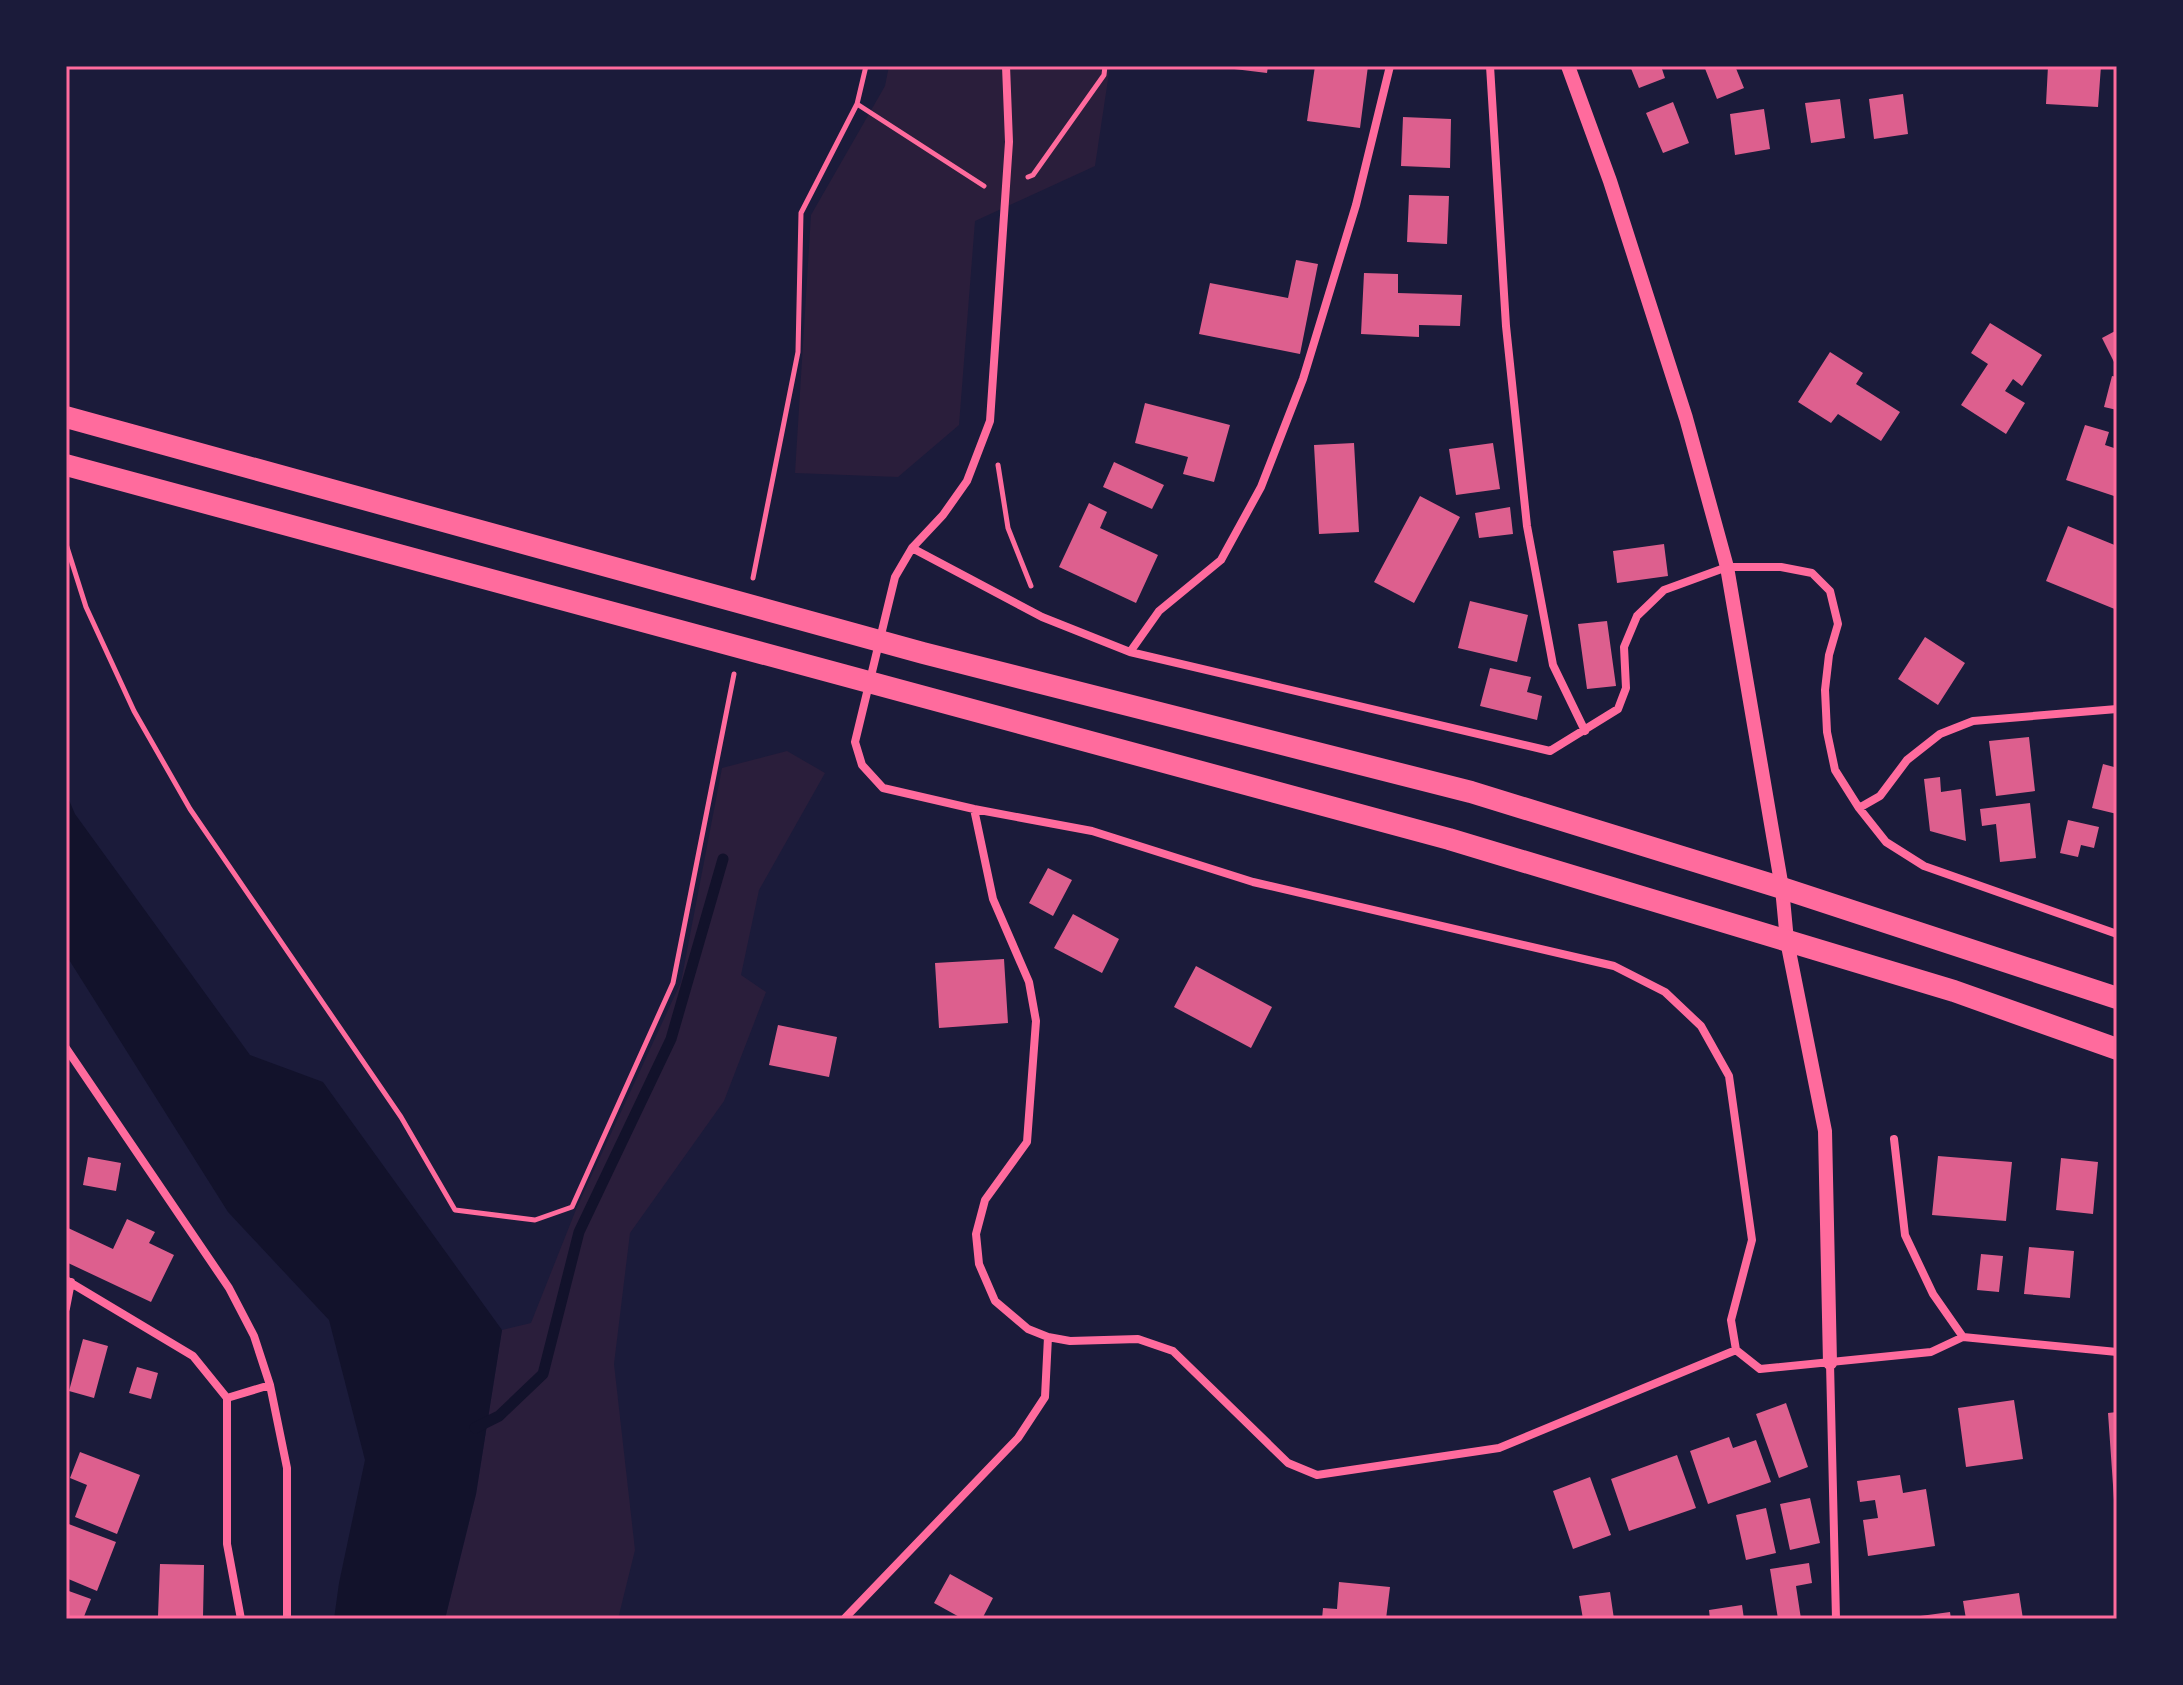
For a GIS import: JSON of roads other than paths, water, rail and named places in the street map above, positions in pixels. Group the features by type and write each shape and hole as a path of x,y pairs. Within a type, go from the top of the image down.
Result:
{"highway":[{"path":"66,417 923,653 1471,792 1782,888 2117,998"},
{"path":"66,465 1449,839 1954,991 2117,1049"}],"street":[{"path":"1006,66 1009,142 990,421 967,481 943,515 912,548 895,577 855,742 862,765 883,788 1092,831 1253,882 1614,966 1665,992 1701,1026 1729,1076 1752,1240 1731,1320 1736,1350 1760,1369 1931,1352 1963,1337 2117,1352"},
{"path":"1130,652 1159,611 1221,560 1261,487 1303,379 1356,205 1390,66"},
{"path":"1490,66 1506,326 1527,526 1553,665 1585,731"},
{"path":"1568,66 1610,181 1686,418 1727,567 1782,888 1787,941 1825,1131 1836,1619"},
{"path":"912,548 1042,617 1130,652 1550,751 1618,709 1626,688 1624,647 1637,616 1664,590 1727,567 1781,567 1812,573 1830,591 1838,624 1829,655 1825,690 1827,732 1835,770 1886,842 1924,866 2117,934"},
{"path":"1859,808 1880,796 1907,760 1940,734 1973,721 2117,709"},
{"path":"974,809 993,899 1029,982 1036,1021 1027,1142 985,1200 976,1234 979,1264 995,1301 1028,1329 1070,1341 1138,1339 1173,1351 1288,1463 1317,1475 1499,1448 1736,1350"},
{"path":"66,1048 229,1288 254,1336 270,1385 287,1468 287,1619"},
{"path":"1894,1139 1905,1235 1933,1294 1963,1337"},
{"path":"66,1308 69,1281 193,1356 227,1398 227,1544 241,1619"},
{"path":"845,1618 1018,1438 1045,1397 1048,1337"},
{"path":"227,1398 270,1385"}],"waterway":[{"path":"475,1428 499,1416 543,1374 579,1232 671,1039 723,859"}]}
